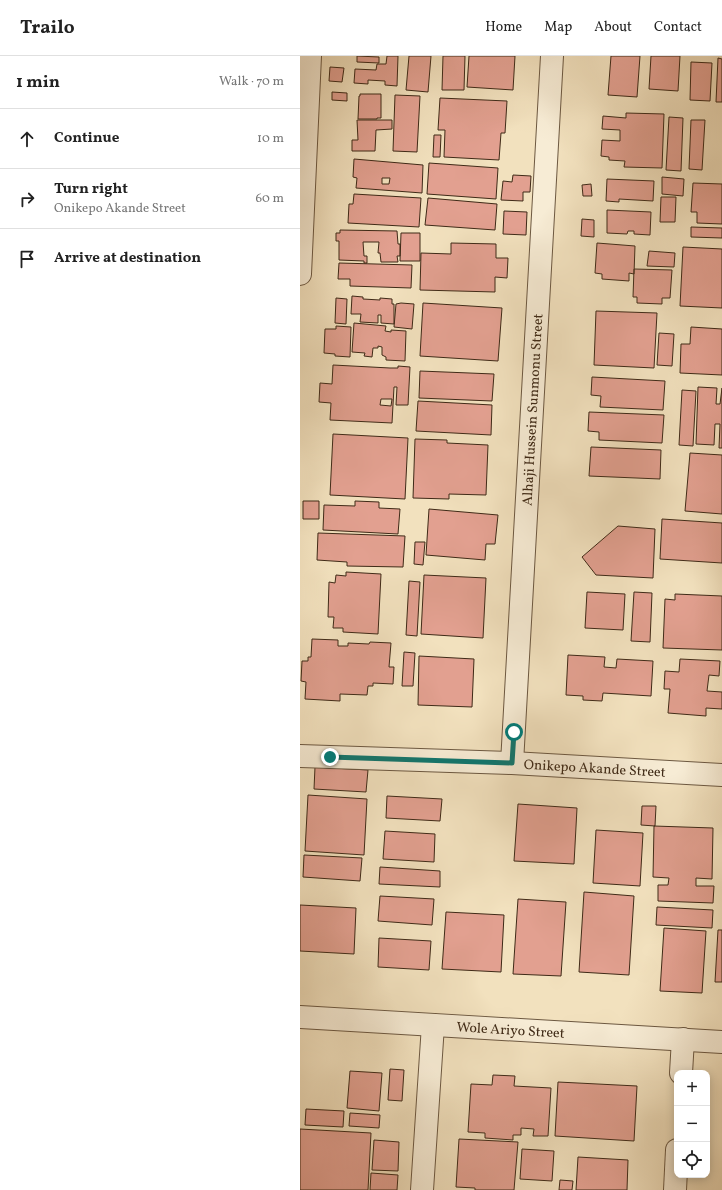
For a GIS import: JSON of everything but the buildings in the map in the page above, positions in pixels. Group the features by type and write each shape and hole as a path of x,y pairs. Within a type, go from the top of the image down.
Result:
{"street":[{"path":"300,274 302,194 310,56"},
{"name":"Alhaji Hussein Sunmonu Street","path":"512,763 552,56"},
{"name":"Onikepo Akande Street","path":"300,756 512,763 722,775"},
{"name":"Wole Ariyo Street","path":"300,1017 722,1042"},
{"path":"422,1190 433,1025"},
{"path":"682,1070 683,1040"},
{"path":"675,1190 676,1178"}],"route":[{"path":"330,757 512,763 514,732"}]}
